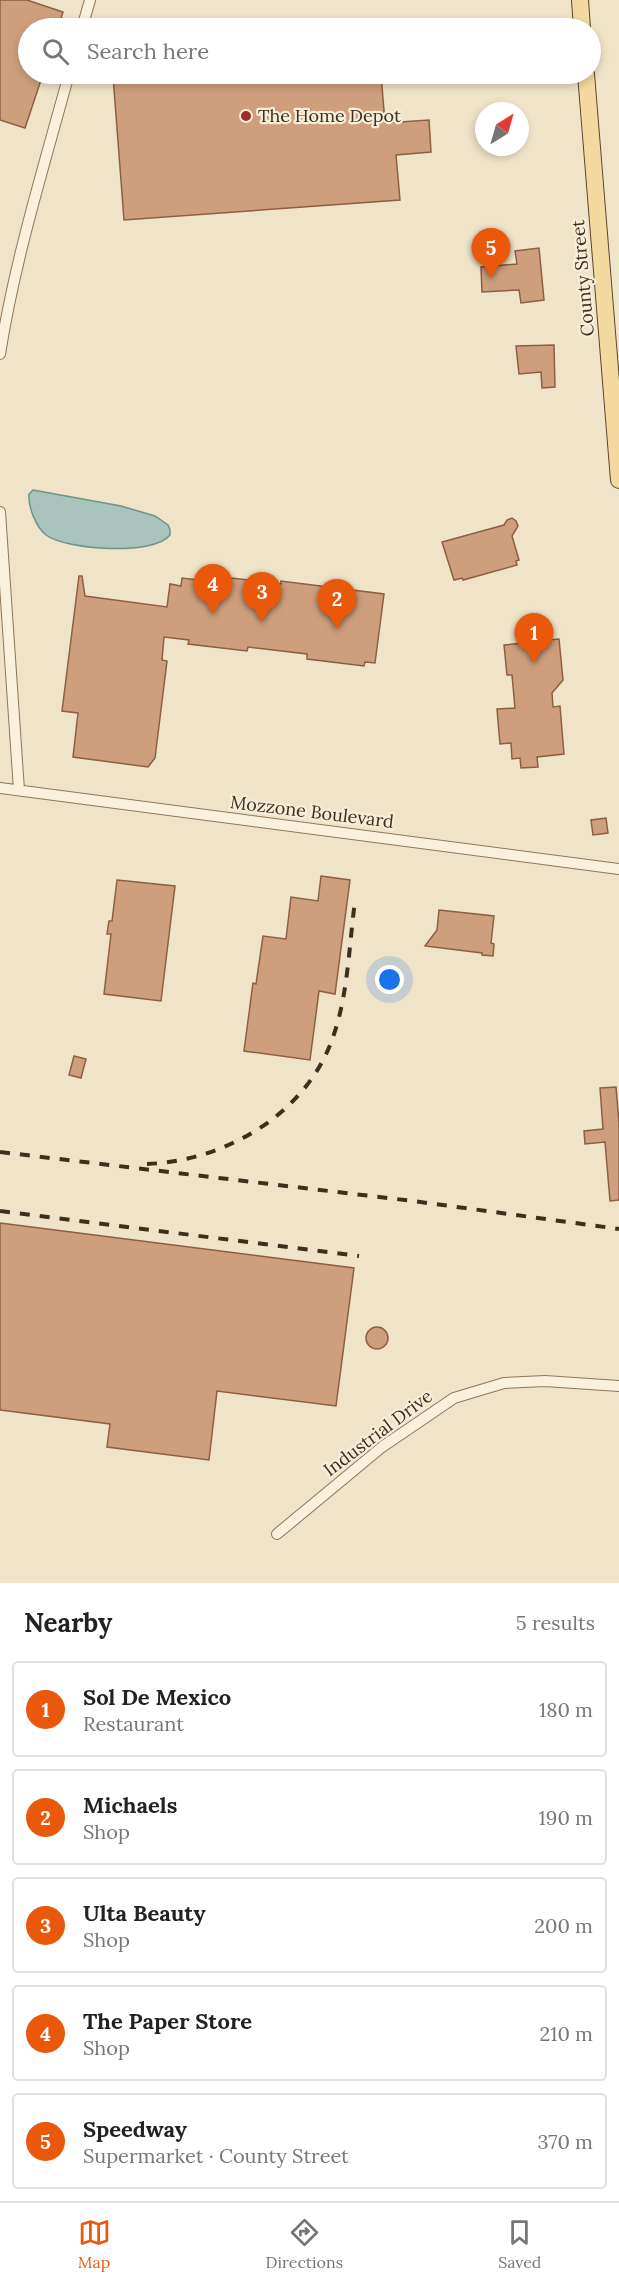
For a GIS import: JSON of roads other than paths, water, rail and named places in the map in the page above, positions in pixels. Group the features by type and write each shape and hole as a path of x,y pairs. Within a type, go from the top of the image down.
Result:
{"main road":[{"path":"580,0 581,18"},
{"name":"County Street","path":"587,84 619,480"}],"street":[{"path":"85,18 90,0"},
{"path":"0,354 32,211 66,84"},
{"path":"0,512 20,790"},
{"name":"Mozzone Boulevard","path":"0,788 619,869"},
{"name":"Industrial Drive","path":"277,1534 382,1447 454,1398 504,1383 545,1381 619,1386"}],"water":[{"path":"33,490 121,506 155,516 168,525 170,535 161,542 129,548 90,547 56,540 46,535 36,522 29,499 29,494"}],"railway":[{"path":"147,1164 176,1161 205,1154 233,1143 260,1128 304,1089 321,1064 338,1021 345,987 355,901"},
{"path":"0,1152 413,1201 619,1229"},
{"path":"0,1211 359,1256"}],"place":[{"name":"The Home Depot","path":"246,116"},
{"name":"Speedway","path":"491,278"},
{"name":"The Paper Store","path":"213,614"},
{"name":"Ulta Beauty","path":"262,622"},
{"name":"Michaels","path":"337,629"},
{"name":"Sol De Mexico","path":"534,663"}]}
